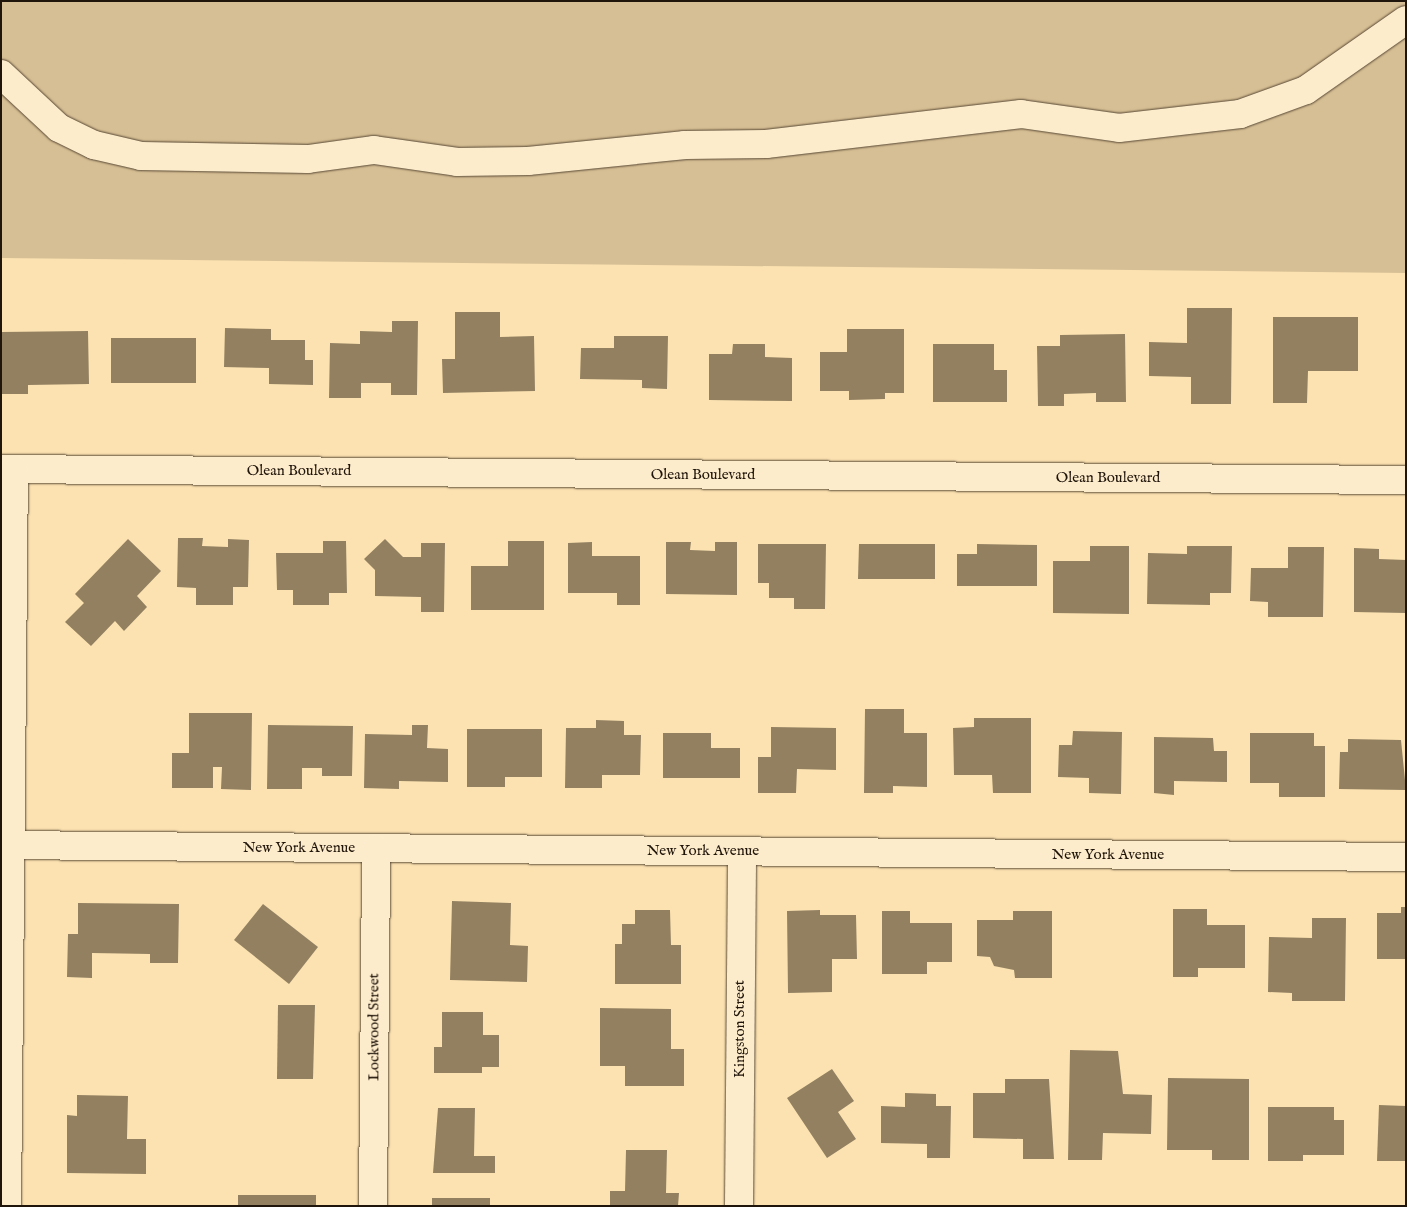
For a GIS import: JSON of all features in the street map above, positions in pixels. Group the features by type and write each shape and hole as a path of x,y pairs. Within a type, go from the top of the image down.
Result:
{"street":[{"path":"1,74 59,128 94,145 141,156 308,159 374,150 458,162 528,162 685,145 766,144 1021,114 1119,128 1240,114 1306,90 1406,20"},
{"path":"7,1206 8,469"},
{"name":"Olean Boulevard","path":"8,469 1406,480"},
{"name":"New York Avenue","path":"6,845 1406,857"},
{"name":"Lockwood Street","path":"373,1206 376,849"},
{"name":"Kingston Street","path":"738,1206 742,852"}],"shaded area":[{"path":"1,1 1406,1 1406,273 1,258"}],"building":[{"path":"1187,308 1232,308 1231,404 1191,404 1191,377 1149,376 1149,342 1187,343"},
{"path":"455,312 500,312 500,337 534,336 535,391 443,393 442,359 455,359"},
{"path":"1273,317 1358,317 1358,371 1308,371 1307,403 1273,403"},
{"path":"392,321 418,321 417,395 391,395 391,383 361,383 361,398 329,398 330,343 360,344 360,331 392,332"},
{"path":"225,328 271,329 271,340 305,340 305,360 313,360 313,385 269,384 269,368 224,367"},
{"path":"847,329 904,329 904,393 885,393 885,399 849,400 849,391 820,391 820,352 847,352"},
{"path":"88,331 89,384 28,385 28,394 1,394 1,332"},
{"path":"1125,334 1126,402 1096,402 1096,393 1064,394 1064,406 1038,406 1037,346 1060,346 1060,335"},
{"path":"614,336 668,336 667,389 642,388 642,380 580,379 581,348 614,348"},
{"path":"111,338 196,338 196,383 111,383"},
{"path":"733,344 765,344 765,357 792,358 792,401 709,400 709,354 732,354"},
{"path":"933,344 994,344 994,370 1007,370 1007,402 933,402"},
{"path":"178,538 203,538 202,546 228,547 228,539 249,540 248,587 233,587 233,605 196,605 196,588 177,587"},
{"path":"128,539 161,571 137,596 147,607 124,631 115,621 91,646 65,622 84,603 75,594"},
{"path":"385,539 403,557 421,557 421,543 445,543 444,612 421,612 421,597 375,596 375,570 364,559"},
{"path":"323,541 346,541 347,593 329,593 329,605 293,605 293,590 277,590 276,553 323,553"},
{"path":"508,541 544,541 544,610 471,610 471,566 508,566"},
{"path":"592,542 592,556 640,556 640,605 617,605 617,593 568,593 568,543"},
{"path":"666,542 691,542 690,550 715,551 715,542 737,542 737,595 666,594"},
{"path":"758,544 826,544 825,609 794,609 794,598 769,598 769,583 758,583"},
{"path":"859,544 935,544 935,579 858,579"},
{"path":"977,544 1037,545 1037,586 957,586 957,554 977,554"},
{"path":"1090,546 1129,546 1129,614 1053,613 1053,561 1090,561"},
{"path":"1187,546 1232,546 1231,593 1210,593 1210,605 1147,604 1148,553 1187,554"},
{"path":"1288,547 1324,547 1323,617 1268,617 1268,602 1250,601 1251,568 1288,568"},
{"path":"1354,548 1379,549 1379,559 1406,560 1406,613 1354,612"},
{"path":"865,709 904,709 904,733 927,733 927,787 893,786 893,793 864,793"},
{"path":"189,713 252,713 251,790 221,789 222,767 213,767 213,788 172,788 172,753 189,753"},
{"path":"974,718 1031,718 1031,793 993,793 992,775 954,775 953,728 974,727"},
{"path":"596,720 624,721 624,735 641,735 640,775 602,775 602,788 565,788 566,728 596,728"},
{"path":"268,725 353,726 352,776 322,776 322,768 302,768 302,789 267,789"},
{"path":"412,725 428,725 427,748 448,749 448,782 399,781 399,789 364,788 365,734 412,735"},
{"path":"771,727 836,728 836,770 797,769 796,793 758,793 758,757 771,757"},
{"path":"467,729 542,729 542,777 505,777 505,787 467,787"},
{"path":"1073,731 1122,732 1121,794 1089,793 1089,778 1058,777 1059,745 1072,745"},
{"path":"663,733 711,733 711,748 740,748 740,778 663,778"},
{"path":"1250,733 1314,733 1314,746 1325,746 1325,797 1279,797 1279,783 1250,783"},
{"path":"1154,737 1213,738 1214,751 1227,751 1227,782 1174,781 1174,795 1154,793"},
{"path":"1348,739 1401,740 1406,790 1339,789 1340,752 1348,752"},
{"path":"452,901 511,903 510,945 528,946 527,982 450,980"},
{"path":"78,903 179,904 178,963 150,963 150,954 92,953 92,978 67,977 68,934 78,934"},
{"path":"263,904 318,947 289,984 234,940"},
{"path":"1401,907 1406,907 1406,959 1377,959 1377,913 1401,913"},
{"path":"1173,909 1207,909 1207,925 1245,925 1245,968 1198,968 1198,977 1173,977"},
{"path":"635,910 670,910 671,945 681,945 681,984 615,984 615,944 622,944 622,924 635,924"},
{"path":"820,910 820,915 856,915 857,959 832,959 832,992 788,993 787,911"},
{"path":"882,911 910,911 910,923 952,923 952,962 927,962 927,974 882,974"},
{"path":"1013,911 1052,911 1052,978 1015,978 1014,970 994,966 990,957 977,956 977,920 1013,920"},
{"path":"1312,918 1346,918 1345,1001 1292,1001 1292,993 1268,992 1269,937 1312,938"},
{"path":"278,1005 315,1005 313,1079 277,1079"},
{"path":"600,1008 671,1009 671,1049 684,1049 684,1086 625,1086 625,1066 600,1066"},
{"path":"442,1012 483,1012 483,1035 499,1035 499,1067 482,1067 482,1073 434,1073 434,1047 442,1047"},
{"path":"1070,1050 1118,1051 1123,1094 1152,1095 1151,1134 1103,1133 1102,1160 1068,1160"},
{"path":"832,1069 854,1101 838,1112 856,1139 827,1158 787,1098"},
{"path":"1168,1078 1249,1079 1249,1160 1212,1160 1212,1150 1167,1150"},
{"path":"1005,1079 1049,1079 1054,1159 1023,1159 1023,1139 973,1138 973,1093 1005,1093"},
{"path":"905,1093 936,1094 936,1106 951,1106 950,1158 927,1158 927,1144 881,1143 881,1106 905,1107"},
{"path":"77,1095 128,1096 127,1139 146,1139 146,1174 67,1173 67,1115 77,1116"},
{"path":"1379,1105 1406,1106 1406,1161 1377,1161"},
{"path":"1268,1107 1334,1107 1334,1120 1344,1120 1344,1155 1303,1155 1303,1161 1268,1161"},
{"path":"438,1108 475,1108 474,1156 495,1156 495,1173 433,1173"},
{"path":"626,1150 667,1150 666,1193 679,1193 678,1206 610,1206 610,1191 625,1191"},
{"path":"238,1195 316,1195 316,1206 238,1206"},
{"path":"432,1198 490,1198 490,1206 432,1206"}]}
